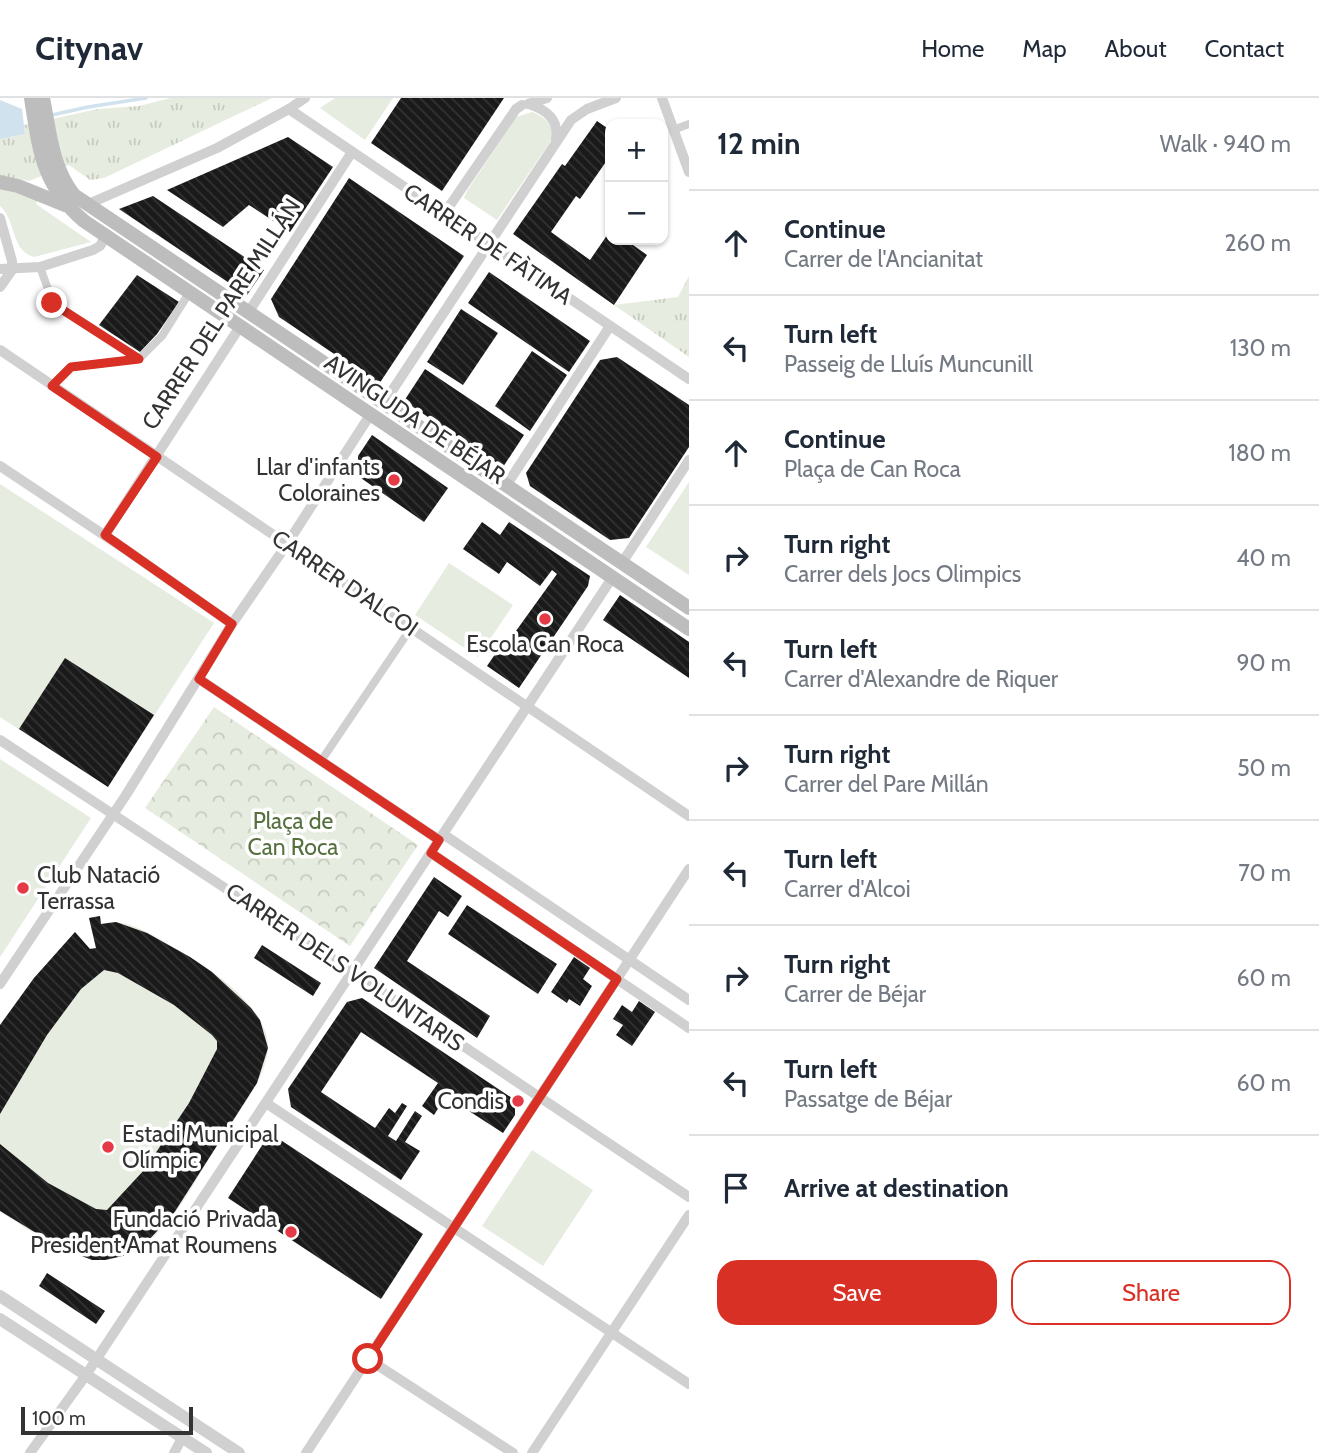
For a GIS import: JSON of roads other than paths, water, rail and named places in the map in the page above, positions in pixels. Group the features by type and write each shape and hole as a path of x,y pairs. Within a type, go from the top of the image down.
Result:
{"main road":[{"path":"31,98 49,159"},
{"path":"43,98 49,159"},
{"name":"AVINGUDA DE BÉJAR","path":"49,159 49,178 65,205 107,243 189,293 689,629"},
{"name":"AVINGUDA DE BÉJAR","path":"49,159 74,195 88,205 689,608"},
{"path":"0,183 18,186 65,205"},
{"name":"AVINGUDA DE BÉJAR","path":"107,243 131,243 154,258 181,267"},
{"name":"CARRER DEL PARE MILLÁN","path":"239,328 248,313"},
{"path":"612,578 622,563"}],"street":[{"path":"65,205 88,205 217,148 304,98"},
{"path":"443,214 516,109 524,102 547,98"},
{"path":"384,403 571,120 579,113 616,98"},
{"path":"662,98 689,172"},
{"path":"524,102 544,110 553,120 557,132 556,143"},
{"name":"CARRER DE FÀTIMA","path":"289,109 689,379"},
{"path":"673,130 689,124"},
{"name":"CARRER DEL PARE MILLÁN","path":"248,313 352,152"},
{"path":"0,218 12,261 12,270 0,287"},
{"path":"0,269 40,267 107,243"},
{"path":"40,267 52,303 139,359"},
{"path":"52,386 71,367 139,359 162,336 189,293"},
{"path":"506,486 610,326"},
{"name":"CARRER DEL PARE MILLÁN","path":"105,535 239,328"},
{"name":"CARRER D'ALCOI","path":"0,350 689,816"},
{"path":"0,984 370,415"},
{"path":"622,563 689,460"},
{"path":"0,466 232,624"},
{"path":"30,1453 86,1375 612,578"},
{"path":"321,761 411,628"},
{"path":"199,679 689,1000"},
{"name":"CARRER DELS VOLUNTARIS","path":"0,740 689,1197"},
{"path":"431,853 689,1028"},
{"path":"306,1453 689,869"},
{"path":"266,1103 689,1384"},
{"path":"532,1453 689,1214"},
{"path":"0,1296 239,1453"},
{"path":"0,1319 206,1453"},
{"path":"368,1359 513,1453"},
{"path":"174,1453 182,1438"}],"water":[{"path":"0,100 22,109 25,134 0,139"}],"waterway":[{"path":"52,115 146,98"}],"place":[{"name":"Llar d'infants Coloraines","path":"394,480"},
{"name":"Escola Can Roca","path":"545,619"},
{"name":"Club Natació Terrassa","path":"23,888"},
{"name":"Condis","path":"518,1101"},
{"name":"Estadi Municipal Olímpic","path":"108,1147"},
{"name":"Fundació Privada President Amat Roumens","path":"291,1232"}],"park label":[{"name":"Plaça de Can Roca","path":"293,834"}]}
